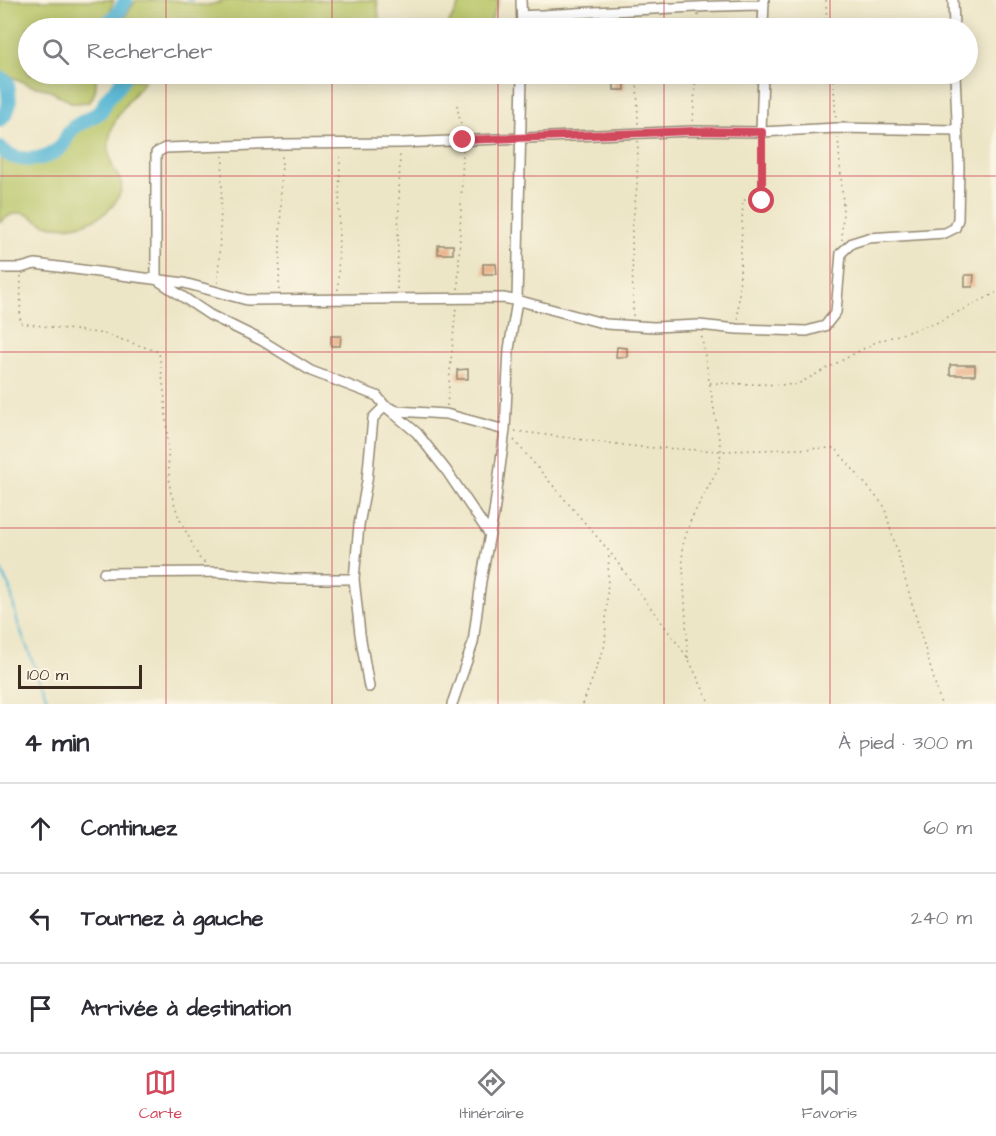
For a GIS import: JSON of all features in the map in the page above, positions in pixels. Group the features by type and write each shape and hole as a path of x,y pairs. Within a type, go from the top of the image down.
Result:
{"street":[{"path":"521,0 522,16 764,2 764,18"},
{"path":"953,0 954,18"},
{"path":"452,704 473,643 505,430 509,349 517,301 522,84"},
{"path":"762,132 763,84"},
{"path":"0,268 21,268 35,264 156,279 184,283 247,300 503,298 606,324 654,327 699,325 737,329 807,331 825,326 836,312 841,253 852,243 868,238 945,233 955,228 958,219 959,167 955,84"},
{"path":"156,279 156,153 165,148 400,143 693,131 762,132 837,128 956,130"},
{"path":"156,279 210,315 261,340 311,371 377,396 385,406 417,433 446,470 490,535"},
{"path":"385,406 397,411 446,414 505,430"},
{"path":"369,687 354,579 359,525 368,481 373,418 385,406"},
{"path":"104,573 217,572 286,579 354,579"}],"path":[{"path":"826,0 827,18"},
{"path":"633,326 632,229 637,186 637,84"},
{"path":"693,131 695,84"},
{"path":"834,84 843,204 841,253"},
{"path":"446,414 457,298 463,140 458,105"},
{"path":"737,329 743,200 762,201 762,132"},
{"path":"397,298 400,143"},
{"path":"279,301 282,144"},
{"path":"338,299 340,144"},
{"path":"218,292 223,146"},
{"path":"21,268 20,323 105,333 159,352 165,400 171,490 180,518 200,559 217,572"},
{"path":"709,382 796,385 876,342 936,323 996,293"},
{"path":"688,658 682,548 691,519 719,467 721,451 699,325"},
{"path":"505,430 639,447 721,451 835,448 884,506 940,704"},
{"path":"505,430 609,551 688,658 710,704"},
{"path":"583,704 605,645 609,551"}],"green space":[{"path":"0,0 114,0 106,18 18,18 18,79 0,71"},
{"path":"136,0 174,0 210,5 224,0 377,0 379,18 125,18"},
{"path":"462,0 499,0 492,18 452,18"},
{"path":"28,84 96,84 95,92 89,102 73,103 47,89"},
{"path":"124,84 142,84 116,119 109,141 112,165 122,187 109,209 100,216 79,225 45,224 21,213 12,214 0,222 0,153 23,163 50,159 68,147 76,132 90,125 115,99"}],"building":[{"path":"614,84 625,84 625,90 614,90"},
{"path":"438,245 453,245 453,254 438,254"},
{"path":"483,264 496,264 497,274 483,274"},
{"path":"965,275 974,275 973,287 965,287"},
{"path":"331,336 341,336 340,346 331,346"},
{"path":"617,347 627,348 627,357 616,357"},
{"path":"950,365 975,365 975,375 950,375"},
{"path":"468,369 468,379 457,379 457,370"}],"waterway":[{"path":"113,18 126,0"},
{"path":"187,0 193,0"},
{"path":"0,78 7,82 9,102 7,111 0,120"},
{"path":"0,148 22,159 38,158 53,153 62,146 73,128 101,111 107,99 120,84"},
{"path":"0,568 10,589 18,624 49,704"}],"route":[{"path":"463,140 693,131 762,132 762,201"}]}
